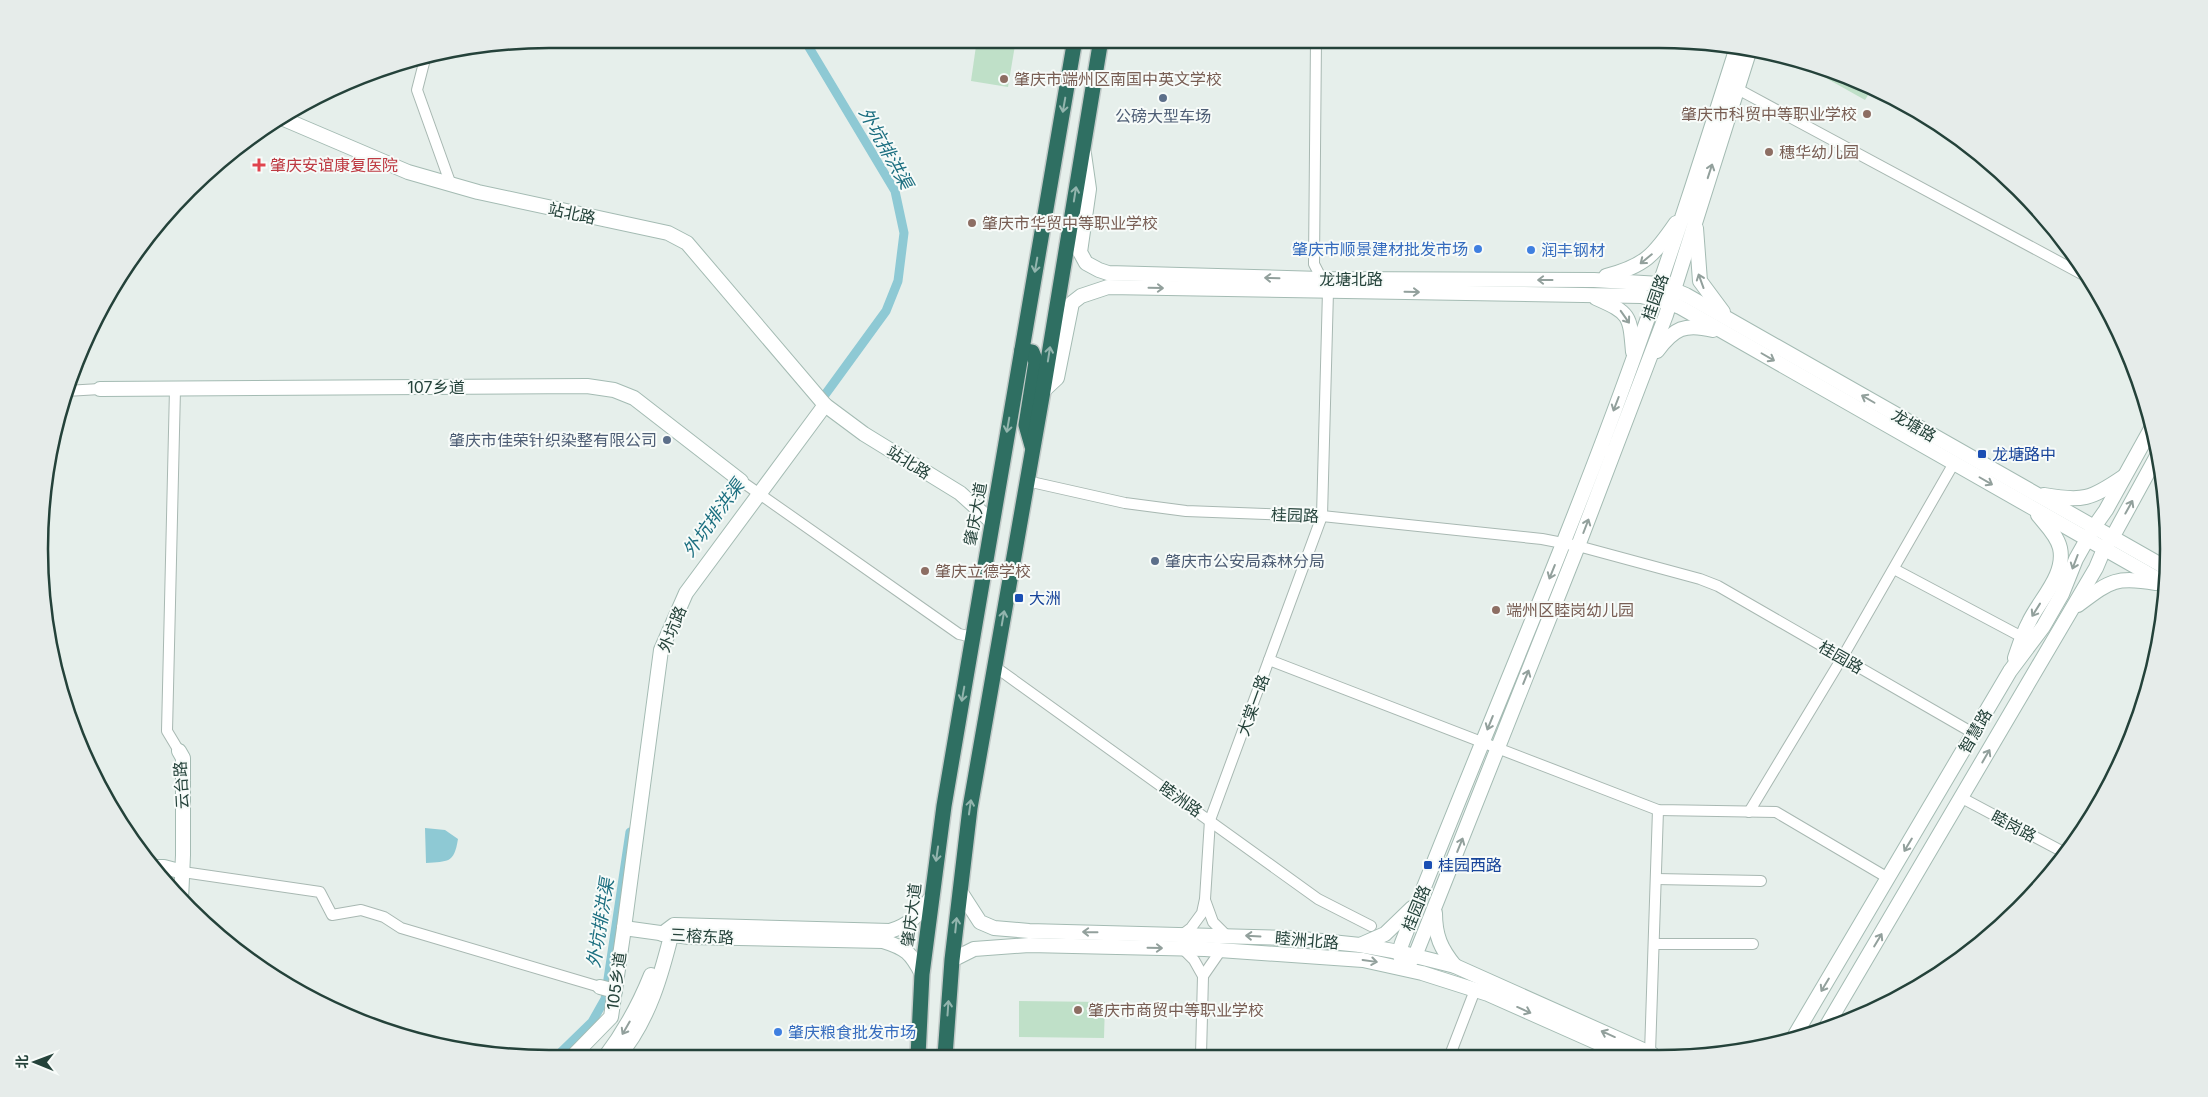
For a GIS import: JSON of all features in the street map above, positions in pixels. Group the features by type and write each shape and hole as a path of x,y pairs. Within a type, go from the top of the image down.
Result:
{"highway":[{"name":"肇庆大道","path":"918,1050 922,974 930,898 944,806 991,521 1074,48"},
{"path":"945,1050 952,960 970,808 1033,450 1099,48"},
{"path":"1058,142 1062,168 1053,222 1059,229 1070,226"},
{"path":"1022,350 1032,352 1036,362 1026,425 1033,450"}],"street":[{"name":"大棠一路","path":"1205,899 1210,820 1322,516 1324,285 1314,264 1316,48"},
{"path":"1404,968 1415,956 1436,906 1578,546 1640,361 1670,303 1691,212 1731,86 1736,54"},
{"path":"1731,86 1747,55"},
{"path":"424,64 417,90 451,184"},
{"path":"1731,86 2077,272"},
{"name":"站北路","path":"288,121 408,172 478,192 668,233 686,243 825,405 864,434 960,492 991,521"},
{"name":"龙塘北路","path":"1083,144 1088,189 1080,252 1086,263 1108,273 1324,285 1641,296 1670,303 1728,327"},
{"path":"1594,280 1620,272 1645,261 1691,212"},
{"path":"1691,212 1700,281 1728,327 2031,507 2090,533"},
{"name":"桂园路","path":"1404,968 1399,952 1563,543 1640,361 1655,298 1691,212"},
{"name":"龙塘北路","path":"1043,391 1057,378 1072,303 1081,296 1108,287 1594,280"},
{"name":"龙塘路","path":"1594,280 1660,284 1674,289 1728,327 2032,493 2090,533 2108,543 2159,565"},
{"path":"1588,295 1620,309 1626,315 1640,361"},
{"path":"1640,361 1681,328 1728,327"},
{"name":"107乡道","path":"100,389 587,386 614,390 634,398 659,415 741,481"},
{"path":"175,388 167,731 179,752"},
{"path":"73,391 100,389"},
{"name":"外坑路","path":"624,928 661,650 686,593 825,405"},
{"name":"智慧路","path":"1799,1029 2010,671 2043,627 2062,594 2076,558 2106,510 2147,436"},
{"path":"1749,812 1842,658 1954,463"},
{"name":"智慧路","path":"1831,1019 2096,568 2153,463"},
{"path":"2032,493 2081,499 2102,491 2126,475"},
{"path":"741,481 959,634 973,636"},
{"name":"桂园路","path":"1027,481 1125,503 1186,511 1322,516 1578,546 1700,579 1718,586 1974,734"},
{"path":"2010,671 2030,620 2057,575 2060,566 2060,547 2031,507"},
{"path":"2108,543 2159,579"},
{"path":"1894,569 2022,638"},
{"path":"2071,610 2104,585 2121,579 2159,584"},
{"path":"1269,660 1658,810 1776,812 1888,878"},
{"name":"睦洲路","path":"994,666 1318,899 1370,926"},
{"name":"云台路","path":"179,752 176,758 180,887"},
{"name":"睦岗路","path":"1962,798 2059,850"},
{"path":"1651,1050 1658,810"},
{"path":"1925,816 1934,815 1942,819 1945,827"},
{"path":"164,869 320,892 332,915 361,910 384,917 401,928 615,991"},
{"path":"168,874 178,872"},
{"name":"云台路","path":"176,884 178,872"},
{"path":"1656,880 1761,880"},
{"name":"睦洲北路","path":"960,890 980,922 994,928 1030,931 1293,938 1360,945 1399,952 1455,966 1642,1050"},
{"path":"922,974 913,956 887,936 915,919 930,898"},
{"path":"1183,934 1196,922 1202,913 1205,899"},
{"path":"1205,899 1213,922 1226,935"},
{"path":"1360,945 1385,934 1418,902"},
{"path":"1436,906 1437,938 1440,946 1455,966"},
{"path":"624,928 669,931"},
{"name":"105乡道","path":"579,1050 612,1017 624,928"},
{"path":"611,1050 620,1038 646,988 669,931"},
{"path":"624,1050 642,1020 655,992 669,931"},
{"name":"三榕东路","path":"669,931 887,936"},
{"path":"1029,945 1006,941 1006,936 1009,934 1025,934 1030,931"},
{"path":"1654,944 1753,944"},
{"name":"睦洲北路","path":"952,960 974,949 1029,945 1221,950 1327,956 1378,962 1475,990 1614,1050"},
{"path":"1183,949 1194,960 1203,976 1201,1050"},
{"path":"1203,976 1221,950"},
{"path":"1452,1050 1475,990"}],"green space":[{"path":"976,48 1014,48 1008,87 971,81"},
{"path":"1816,73 1869,94 1865,100"},
{"path":"1019,1001 1105,1002 1104,1038 1019,1037"}],"water":[{"path":"425,828 445,830 458,839 454,853 449,860 426,863"}],"waterway":[{"name":"外坑排洪渠","path":"809,48 895,191 904,233 898,281 886,311 819,403"},
{"name":"外坑排洪渠","path":"563,1050 592,1022 605,999 630,832"}],"place":[{"name":"肇庆市端州区南国中英文学校","path":"1004,79"},
{"name":"公磅大型车场","path":"1163,98"},
{"name":"肇庆市科贸中等职业学校","path":"1867,114"},
{"name":"穗华幼儿园","path":"1769,152"},
{"name":"肇庆安谊康复医院","path":"259,165"},
{"name":"肇庆市华贸中等职业学校","path":"972,223"},
{"name":"肇庆市顺景建材批发市场","path":"1478,249"},
{"name":"润丰钢材","path":"1531,250"},
{"name":"肇庆市佳荣针织染整有限公司","path":"667,440"},
{"name":"龙塘路中","path":"1982,454"},
{"name":"肇庆市公安局森林分局","path":"1155,561"},
{"name":"肇庆立德学校","path":"925,571"},
{"name":"大洲","path":"1019,598"},
{"name":"端州区睦岗幼儿园","path":"1496,610"},
{"name":"桂园西路","path":"1428,865"},
{"name":"肇庆市商贸中等职业学校","path":"1078,1010"},
{"name":"肇庆粮食批发市场","path":"778,1032"}]}
